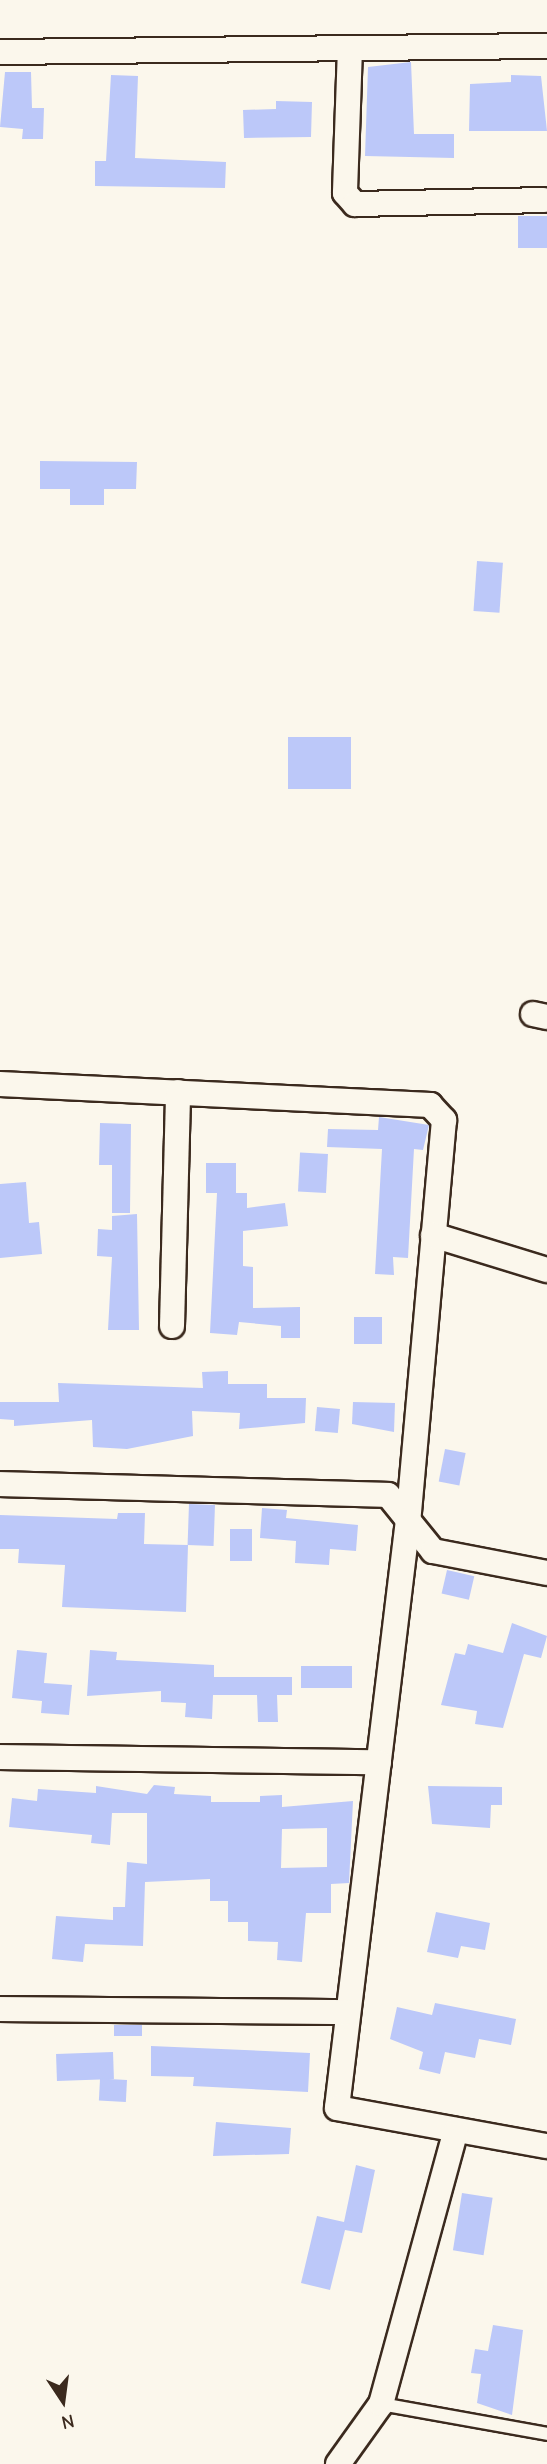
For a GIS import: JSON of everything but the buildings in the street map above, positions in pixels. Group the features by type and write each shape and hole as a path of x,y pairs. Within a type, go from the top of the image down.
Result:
{"street":[{"path":"0,52 547,46"},
{"path":"350,48 345,194 355,204 544,200"},
{"path":"0,1084 430,1105 444,1120 408,1520 337,2108 547,2146"},
{"path":"172,1326 178,1093"},
{"path":"433,1235 547,1270"},
{"path":"0,1484 388,1495 433,1551 547,1573"},
{"path":"0,1757 379,1762"},
{"path":"0,2009 348,2012"},
{"path":"338,2464 381,2404 456,2130"}],"lane":[{"path":"381,2404 547,2434"}]}
